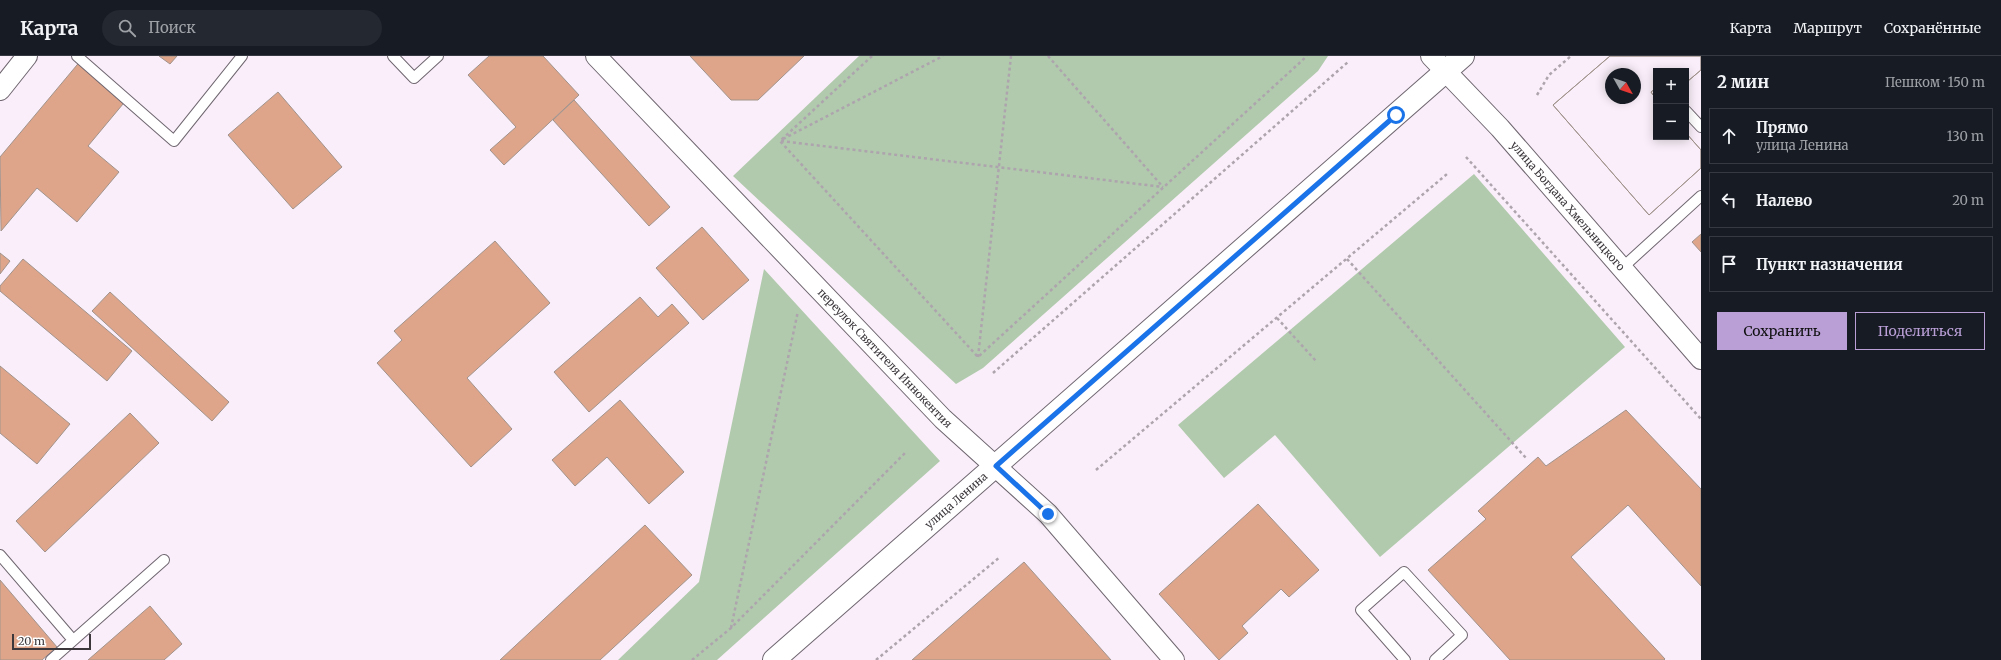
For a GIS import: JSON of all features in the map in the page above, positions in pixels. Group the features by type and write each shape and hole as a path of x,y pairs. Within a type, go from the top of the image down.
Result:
{"main road":[{"name":"улица Ленина","path":"774,660 996,466 1438,64 1463,56"}],"street":[{"path":"0,90 27,56"},
{"name":"переулок Святителя Иннокентия","path":"596,56 943,419 1048,514 1173,660"},
{"name":"улица Богдана Хмельницкого","path":"1438,64 1500,128 1701,359"}],"lane":[{"path":"77,56 174,141 242,56"},
{"path":"393,56 414,78 438,56"},
{"path":"1689,114 1701,127"},
{"path":"1622,268 1701,196"},
{"path":"0,556 73,640"},
{"path":"51,660 164,560"},
{"path":"1405,660 1361,610 1404,572 1462,635 1434,660"}],"path":[{"path":"780,141 872,56"},
{"path":"780,141 943,56"},
{"path":"978,357 1010,56"},
{"path":"1048,56 1164,187"},
{"path":"978,357 1307,56"},
{"path":"1537,95 1549,75 1571,56"},
{"path":"993,373 1348,62"},
{"path":"780,141 1164,187"},
{"path":"780,141 978,357"},
{"path":"1466,157 1701,419"},
{"path":"1096,470 1447,174"},
{"path":"1347,259 1526,458"},
{"path":"731,628 798,311"},
{"path":"1277,318 1316,361"},
{"path":"692,660 731,628 905,453"},
{"path":"876,660 1000,557"}],"green space":[{"path":"859,56 1328,56 1318,71 983,368 956,384 733,176"},
{"path":"1474,174 1625,347 1380,557 1275,435 1224,478 1178,425"},
{"path":"764,269 940,461 717,660 618,660 699,582"}],"building":[{"path":"159,56 177,56 170,64"},
{"path":"489,56 543,56 579,95 504,165 490,150 516,127 468,75"},
{"path":"690,56 804,56 758,100 731,100"},
{"path":"1610,56 1701,56 1701,70 1689,80 1689,68 1653,68 1653,90 1651,92 1653,95 1653,140 1689,140 1689,136 1701,150 1701,168 1649,215 1553,105"},
{"path":"1610,56 1701,56 1701,70 1689,80 1689,68 1653,68 1653,90 1651,92 1653,95 1653,140 1689,140 1689,136 1701,150 1701,168 1649,215 1553,105"},
{"path":"82,59 128,98 88,146 119,172 77,222 37,188 1,231 0,157"},
{"path":"278,92 342,167 293,209 228,135"},
{"path":"574,100 670,207 649,226 553,120"},
{"path":"702,227 749,280 703,320 656,268"},
{"path":"1701,234 1701,252 1692,242"},
{"path":"495,241 550,303 467,378 512,429 471,467 377,363 402,340 394,331"},
{"path":"0,253 10,261 0,274"},
{"path":"23,259 132,351 107,381 0,291 0,286"},
{"path":"110,292 229,402 212,421 92,311"},
{"path":"640,297 658,317 672,304 689,323 589,412 554,372"},
{"path":"0,366 70,424 37,464 0,433"},
{"path":"620,400 684,472 649,504 607,457 575,486 552,460"},
{"path":"1626,410 1701,489 1701,586 1628,505 1571,557 1665,659 1510,660 1428,570 1486,519 1478,511 1538,457 1546,466"},
{"path":"130,413 159,443 45,552 16,521"},
{"path":"1258,504 1319,570 1289,597 1281,589 1242,626 1248,633 1219,660 1159,594"},
{"path":"645,525 692,575 600,660 500,660"},
{"path":"1024,562 1111,660 912,660"},
{"path":"0,580 57,647 42,660 0,660"},
{"path":"150,606 182,644 164,660 88,660"}],"route":[{"path":"1048,514 996,466 1396,115"}]}
